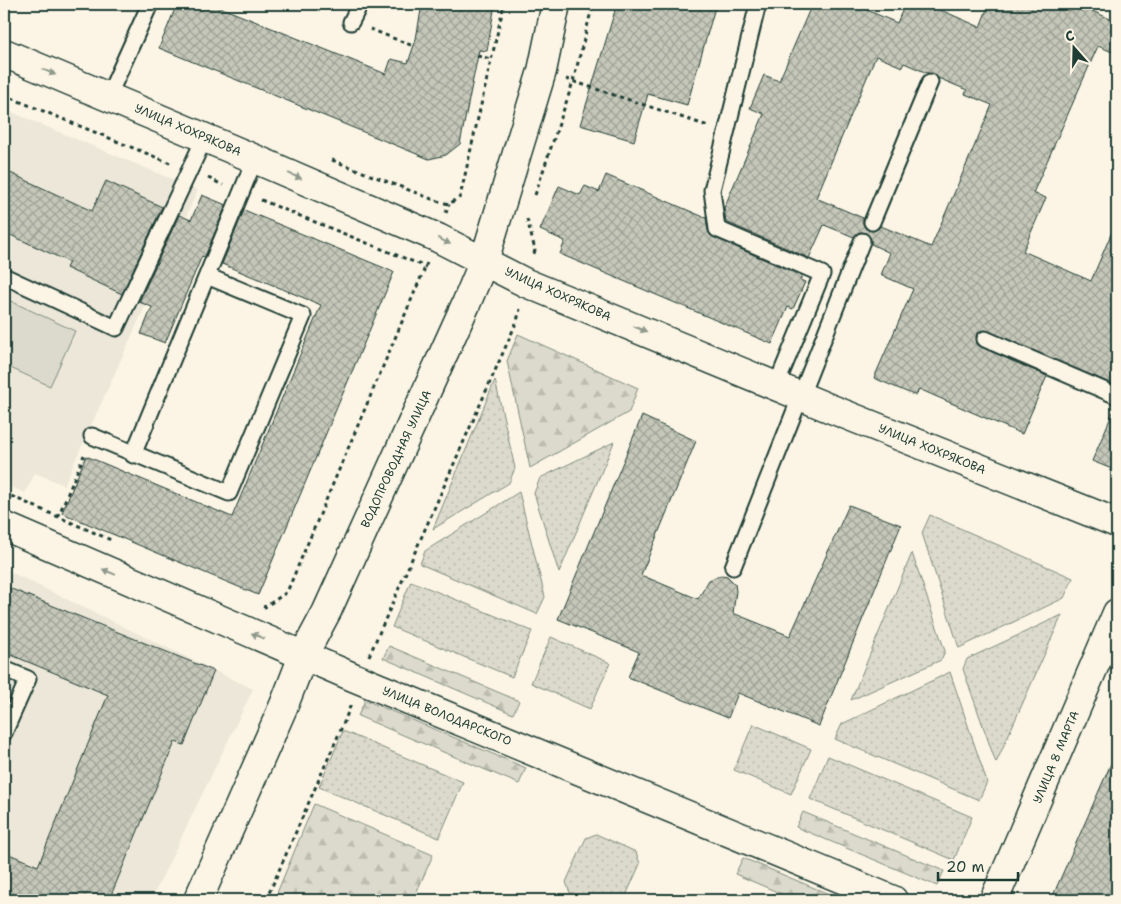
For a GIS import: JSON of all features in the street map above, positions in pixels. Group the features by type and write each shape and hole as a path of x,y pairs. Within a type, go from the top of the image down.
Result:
{"street":[{"name":"ВОДОПРОВОДНАЯ УЛИЦА","path":"198,900 284,705 303,656 327,611 484,261 542,71 556,4"},
{"name":"УЛИЦА ХОХРЯКОВА","path":"4,53 256,158 438,238 526,283 1117,523"},
{"name":"УЛИЦА ВОЛОДАРСКОГО","path":"4,526 359,680 893,900"},
{"name":"УЛИЦА 8 МАРТА","path":"994,900 1117,613"}],"lane":[{"path":"108,97 150,4"},
{"path":"351,22 360,4"},
{"path":"732,567 788,391 822,274 717,229 712,190 758,4"},
{"path":"872,222 930,82"},
{"path":"4,276 116,328 205,137"},
{"path":"134,455 256,158"},
{"path":"788,391 862,241"},
{"path":"92,436 229,493 303,316 207,276"},
{"path":"985,339 1117,396"},
{"path":"4,669 28,679 4,733"}],"path":[{"path":"256,603 265,607 287,592 426,267 449,204 460,197 504,4"},
{"path":"533,202 573,82 593,4"},
{"path":"351,22 414,46"},
{"path":"477,56 492,59"},
{"path":"542,71 726,132"},
{"path":"4,95 426,267"},
{"path":"327,158 437,202 449,204"},
{"path":"266,900 345,720 359,680 517,321 535,250 527,220 530,211"},
{"path":"58,517 92,436"},
{"path":"4,493 112,540"}],"shaded area":[{"path":"4,109 198,190 64,485 35,473 25,493 4,484"},
{"path":"4,569 253,689 151,900 4,900"}],"green space":[{"path":"4,298 75,331 50,386 4,365"},
{"path":"518,334 638,388 629,412 530,468 507,361"},
{"path":"495,380 515,468 509,483 433,529"},
{"path":"614,442 559,573 534,493 540,478"},
{"path":"519,492 545,597 537,614 420,564 425,551"},
{"path":"930,515 1073,578 1064,598 959,648 922,533"},
{"path":"912,553 945,651 941,660 851,700"},
{"path":"411,581 532,631 512,677 392,627"},
{"path":"1062,615 996,763 963,669 967,659"},
{"path":"551,637 610,663 590,709 531,683"},
{"path":"389,646 519,701 513,714 383,658"},
{"path":"950,672 987,782 979,800 835,739 842,724"},
{"path":"365,700 526,768 519,784 358,716"},
{"path":"753,724 811,749 791,794 734,770"},
{"path":"343,731 463,782 439,838 319,787"},
{"path":"828,756 972,817 954,860 810,799"},
{"path":"314,804 433,855 413,900 274,900"},
{"path":"803,812 944,871 937,886 796,827"},
{"path":"596,834 636,852 640,864 624,900 585,900 570,893 566,882 586,838"},
{"path":"743,858 843,900 796,900 735,874"}],"building":[{"path":"177,4 212,4 386,74 391,59 408,63 416,39 422,4 495,4 487,51 479,50 460,144 446,155 429,159 159,48"},
{"path":"617,4 716,4 687,105 648,94 634,141 580,125"},
{"path":"812,4 853,4 897,23 905,4 927,4 980,27 989,4 1054,4 1069,11 1079,5 1117,22 1117,54 1098,46 1033,193 1046,198 1023,251 1091,281 1117,220 1117,386 984,330 980,331 976,336 977,344 981,347 1047,376 1022,434 919,389 916,396 874,378 913,289 881,275 890,253 871,244 871,239 866,233 860,232 854,237 824,225 809,258 726,222 724,208 764,114 750,108 764,75 779,81","holes":["876,56 902,67 904,63 934,74 938,78 967,90 965,94 992,105 931,247 881,226 874,231 868,230 863,224 863,218 816,198"]},
{"path":"4,170 92,211 106,181 162,207 122,294 66,268 69,262 4,232"},
{"path":"606,175 706,218 708,231 713,237 802,276 800,280 805,282 793,309 788,307 772,344 560,254 565,241 540,230 559,186 580,195 585,186 599,192"},
{"path":"202,195 226,205 205,257 202,256 165,343 141,334 152,307 139,302 179,215 191,220"},
{"path":"244,210 394,272 258,595 62,513 86,456 232,517 321,305 222,264"},
{"path":"1117,405 1117,471 1092,461"},
{"path":"642,416 696,441 641,575 698,599 709,580 721,575 727,576 735,584 733,613 790,636 849,505 901,525 819,726 738,693 728,718 628,677 639,652 558,619"},
{"path":"4,586 214,671 184,745 175,742 109,900 4,900 4,852 38,866 108,695 4,652"},
{"path":"1117,750 1117,900 1051,900"}]}
